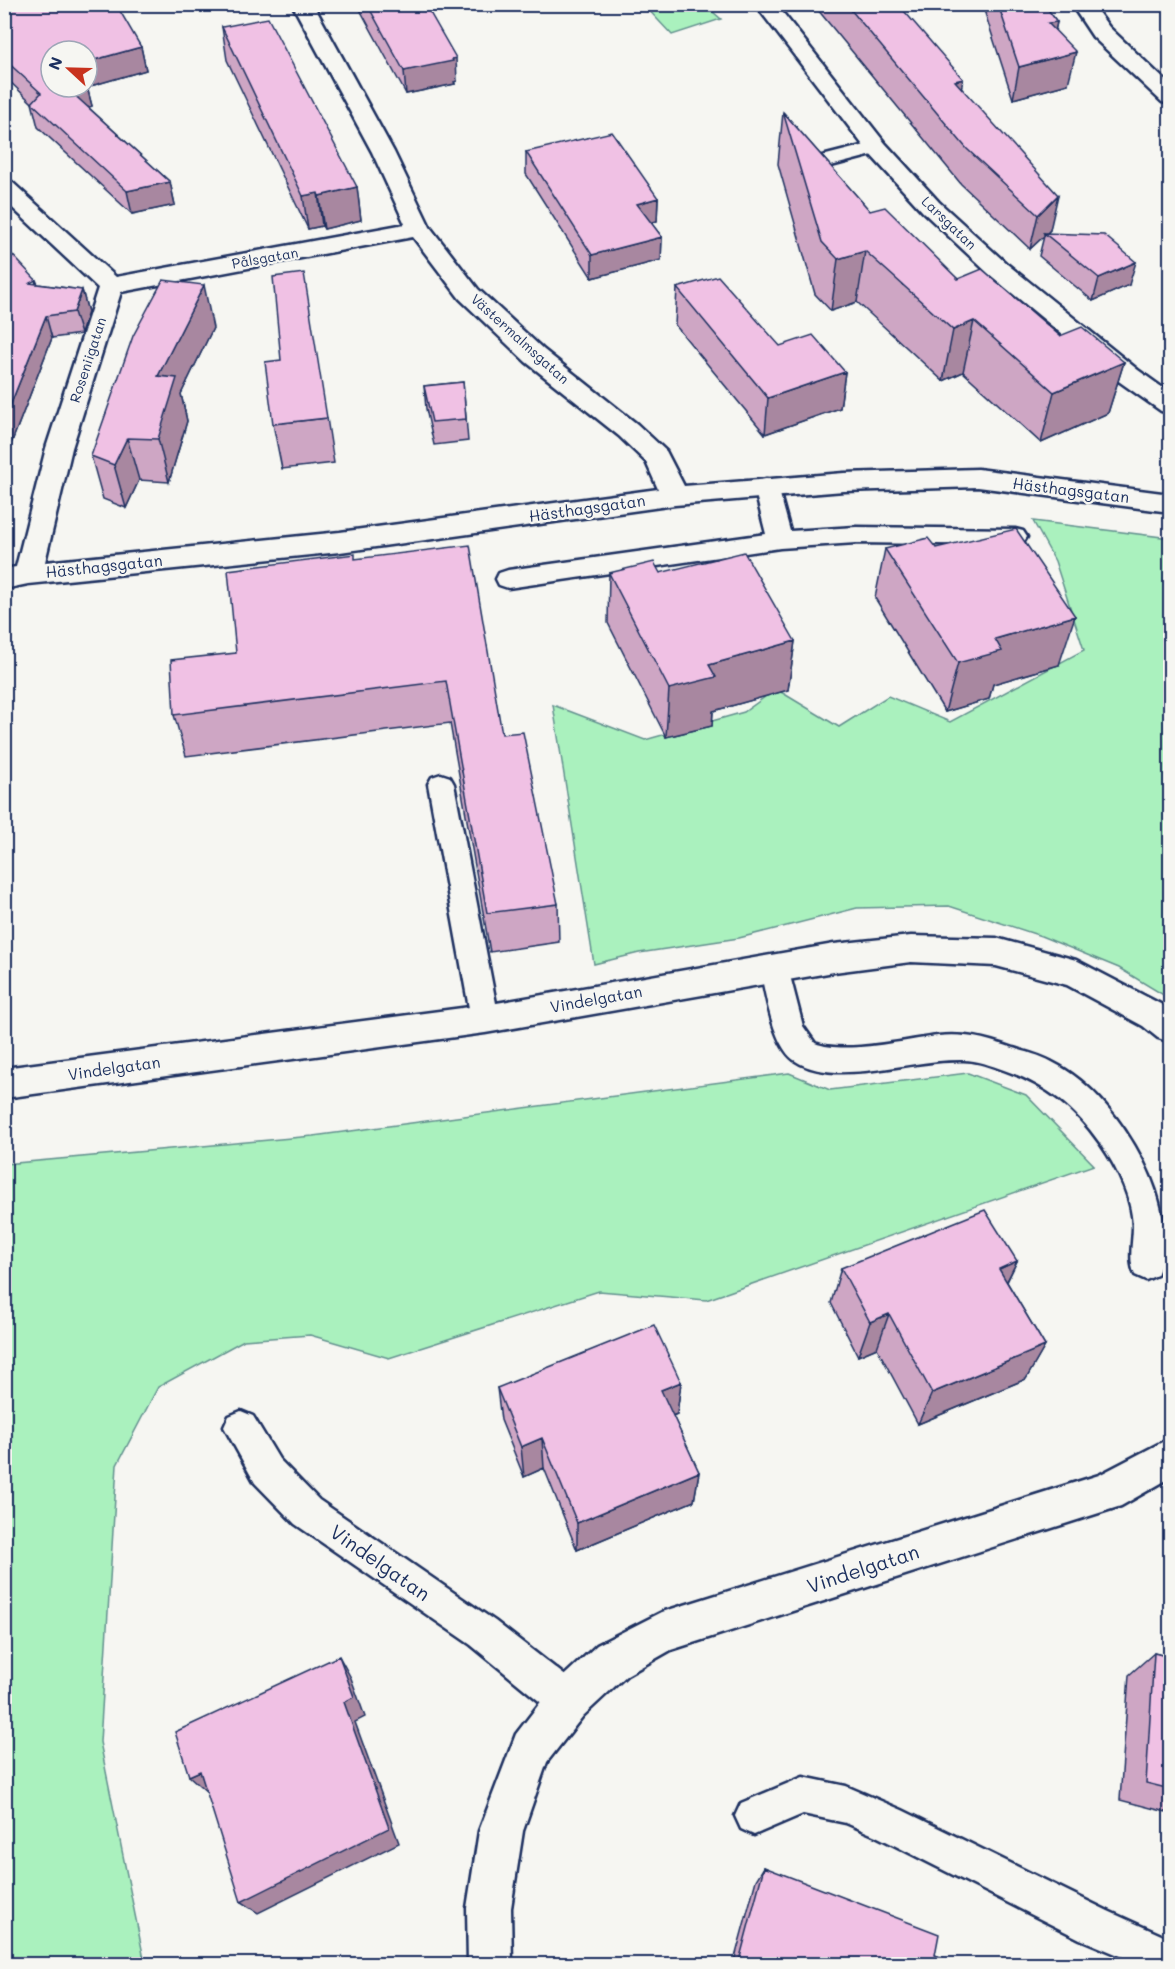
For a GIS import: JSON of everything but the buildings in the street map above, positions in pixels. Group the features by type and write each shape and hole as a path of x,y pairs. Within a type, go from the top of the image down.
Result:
{"street":[{"name":"Västermalmsgatan","path":"302,4 383,152 419,229 469,294 535,356 628,430 657,457 675,496"},
{"name":"Larsgatan","path":"765,4 877,148 931,207 998,269 1129,376 1170,405"},
{"path":"1081,4 1101,32 1170,97"},
{"path":"4,187 111,286"},
{"name":"Pålsgatan","path":"111,286 419,229"},
{"name":"Roseniigatan","path":"16,577 111,286"},
{"name":"Hästhagsgatan","path":"16,577 340,542 675,496 766,487 978,478 1170,503"},
{"name":"Vindelgatan","path":"4,1083 485,1018 834,958 911,949 996,952 1076,974 1155,1016 1170,1028"},
{"name":"Vindelgatan","path":"490,1965 489,1908 501,1831 531,1749 568,1701 612,1660 662,1632 1107,1492 1170,1457"}],"lane":[{"path":"820,190 798,168 877,148"},
{"path":"766,487 780,540"},
{"path":"508,579 780,540 856,535 1015,537"},
{"path":"441,784 485,1018"},
{"path":"774,968 796,1041 804,1052 819,1059 852,1059 920,1049 960,1046 1043,1071 1084,1102 1115,1138 1134,1171 1147,1217 1146,1265"},
{"name":"Vindelgatan","path":"241,1427 267,1471 307,1512 483,1634 568,1701"},
{"path":"754,1816 804,1796 846,1805 890,1823 1094,1925 1170,1958"}],"green space":[{"path":"644,5 705,5 721,19 672,35"},
{"path":"1033,521 1170,538 1170,999 1119,968 1041,936 949,906 857,908 739,938 639,953 594,964 553,705 645,740 744,712 776,689 839,727 888,696 950,722 1084,650 1055,561"},
{"path":"789,1073 830,1090 968,1073 1026,1095 1094,1165 706,1300 599,1291 389,1358 310,1335 244,1340 158,1387 117,1465 100,1742 145,1964 5,1964 5,1164 313,1136"}]}
